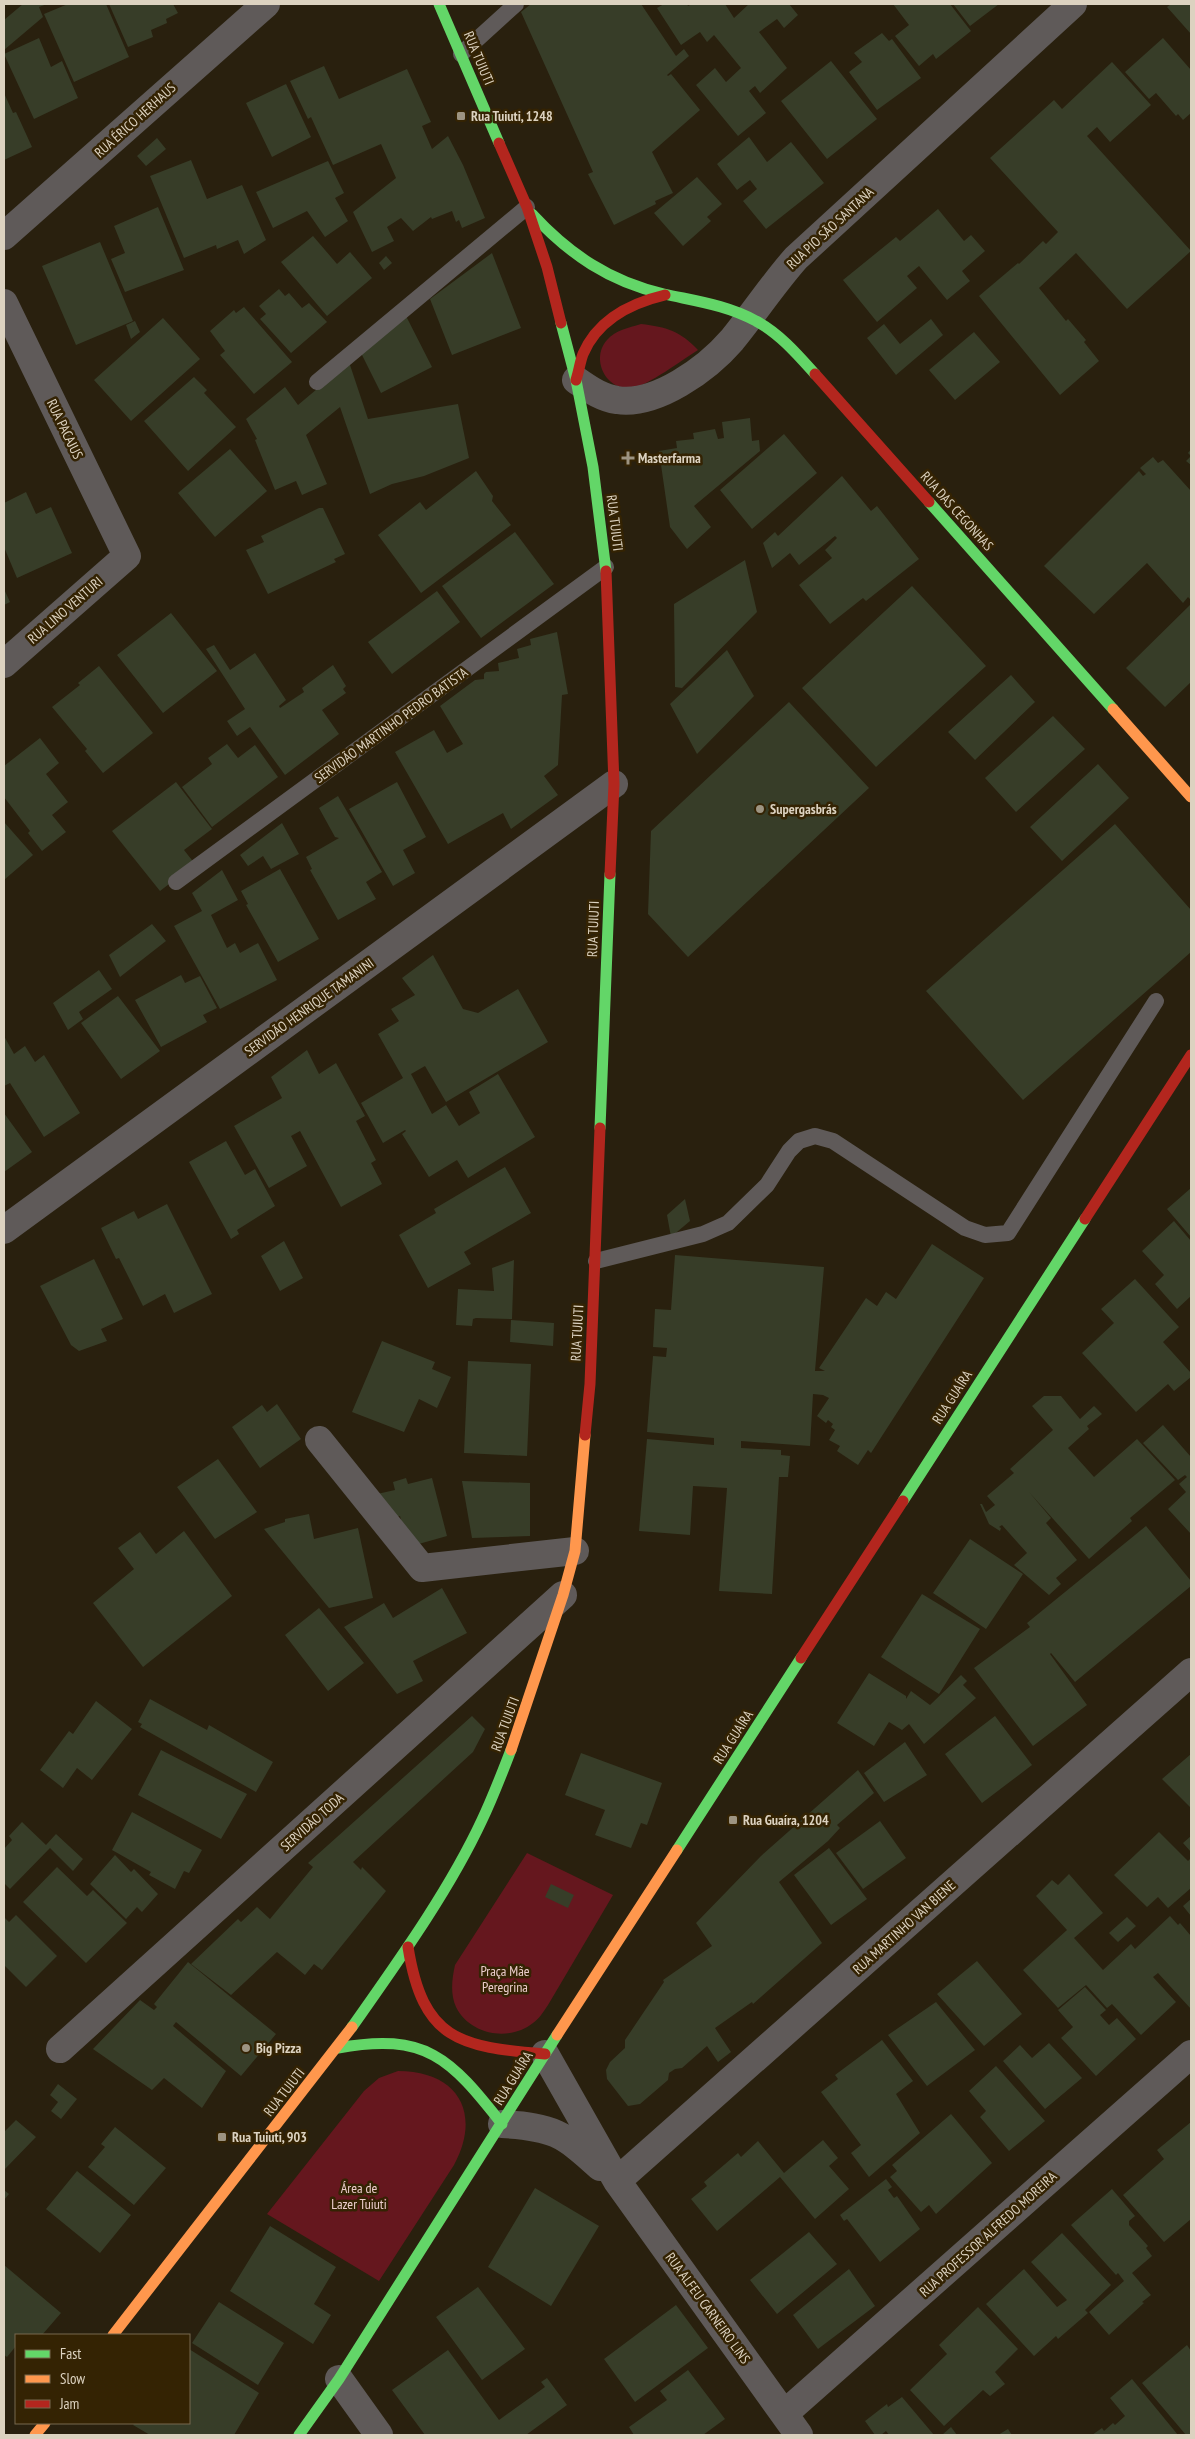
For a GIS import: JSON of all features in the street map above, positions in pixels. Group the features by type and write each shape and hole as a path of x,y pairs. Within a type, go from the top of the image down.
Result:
{"main road":[{"name":"RUA TUIUTI","path":"114,2334 338,2048 408,1947 461,1860 501,1777 534,1689 564,1595 575,1551 586,1440 596,1261 614,784 606,568 593,467 576,380 549,276 526,207 439,4"},
{"name":"RUA TUIUTI","path":"526,207 549,234 583,260 604,273 634,286 667,294"},
{"name":"RUA DAS CEGONHAS","path":"667,294 703,302 749,317 778,336 802,359 1191,797"},
{"path":"576,380 585,350 603,324 621,309 643,299 667,294"},
{"name":"RUA GUAÍRA","path":"299,2435 339,2379 546,2054 1191,1055"},
{"path":"408,1947 410,1972 418,1995 430,2017 448,2032 470,2044 493,2050 546,2054"},
{"path":"338,2048 366,2040 395,2041 423,2049 448,2063 469,2083 502,2124"},
{"path":"35,2435 44,2424"}],"street":[{"name":"RUA ÉRICO HERHAUS","path":"4,236 266,4"},
{"name":"RUA PIO SÃO SANTANA","path":"576,380 598,394 616,400 636,401 660,395 703,366 731,341 796,258 1073,4"},
{"name":"RUA PACAJUS","path":"4,303 127,556"},
{"name":"RUA LINO VENTURI","path":"4,664 127,556"},
{"name":"SERVIDÃO HENRIQUE TAMANINI","path":"4,1230 614,784"},
{"path":"319,1440 422,1568 575,1551"},
{"name":"SERVIDÃO TODA","path":"60,2049 564,1595"},
{"name":"RUA MARTINHO VAN BIENE","path":"616,2181 1191,1672"},
{"name":"RUA ALFEU CARNEIRO LINS","path":"546,2054 616,2181 792,2425"},
{"name":"RUA PROFESSOR ALFREDO MOREIRA","path":"792,2425 1191,2054"},
{"name":"RUA ALFEU CARNEIRO LINS","path":"502,2124 532,2126 552,2131 571,2141 616,2181"},
{"path":"339,2379 379,2435"}],"lane":[{"path":"461,54 516,4"},
{"path":"317,382 526,207"},
{"name":"SERVIDÃO MARTINHO PEDRO BATISTA","path":"176,882 606,568"},
{"path":"596,1261 703,1234 728,1223 767,1185 789,1151 800,1140 815,1136 834,1140 965,1228 985,1235 1008,1233 1156,1001"}],"green space":[{"path":"641,324 679,334 698,350 647,382 632,388 623,388 608,379 603,372 600,356 602,348 614,334"},
{"name":"Praça Mãe Peregrina","path":"527,1853 613,1895 539,2017 523,2029 502,2034 491,2033 471,2024 462,2017 456,2007 452,1991 455,1965"},
{"name":"Área de Lazer Tuiuti","path":"398,2071 419,2073 436,2078 449,2087 459,2098 464,2112 466,2128 462,2146 454,2165 379,2281 267,2214 364,2091 379,2078"}],"building":[{"path":"23,4 47,4 39,7 43,17 4,50 4,20"},
{"path":"68,4 106,4 129,57 74,82 44,14"},
{"path":"109,4 173,4 178,13 166,19 167,23 151,30 153,37 128,47"},
{"path":"531,4 641,4 676,56 684,49 689,56 667,75 671,74 700,110 652,152 673,193 655,201 656,204 614,225 588,174 593,172 521,12"},
{"path":"664,4 687,4 688,6 692,4 725,4 734,18 749,4 789,4 798,15 784,28 777,19 759,32 787,68 760,93 755,86 749,91 766,113 738,136 696,85 715,68 726,82 741,68 714,35 707,42 700,32 681,45 657,8"},
{"path":"893,4 950,4 971,31 936,59 933,54 919,66 895,36 909,25"},
{"path":"953,4 999,4 970,26"},
{"path":"1171,4 1191,4 1191,34 1167,7"},
{"path":"882,33 889,41 892,39 921,78 877,110 849,72 862,62 854,53"},
{"path":"39,38 51,67 62,61 78,98 34,119 4,54"},
{"path":"1163,38 1191,70 1191,113 1183,120 1178,114 1176,116 1156,93 1149,99 1125,72"},
{"path":"831,61 877,119 827,159 781,101"},
{"path":"1112,62 1151,105 1110,142 1097,127 1087,136 1191,251 1127,309 1076,253 1039,288 1066,321 1068,319 1086,340 1084,342 1099,361 1060,395 979,296 1019,264 1043,241 1046,244 1058,232 990,158 1054,100 1062,109"},
{"path":"324,66 339,99 407,69 431,122 422,126 432,149 448,136 463,165 485,218 462,228 459,220 456,222 452,211 432,219 431,217 413,231 401,218 387,227 394,241 372,252 353,212 396,178 381,144 333,165 311,117 308,119 290,81"},
{"path":"286,84 311,137 272,157 246,103"},
{"path":"4,93 13,113 16,112 32,147 4,160"},
{"path":"749,137 767,162 791,142 824,183 766,229 743,201 757,189 750,180 737,190 717,164"},
{"path":"157,138 166,149 146,166 137,156"},
{"path":"191,160 207,199 242,185 266,240 244,254 238,240 217,249 216,245 184,258 150,176"},
{"path":"328,161 344,193 335,198 348,221 325,237 307,211 273,228 256,192"},
{"path":"697,177 722,204 707,217 711,221 683,246 654,213"},
{"path":"158,207 184,270 125,292 111,259 125,253 114,226"},
{"path":"938,209 964,241 971,235 985,251 962,271 970,281 947,300 919,266 907,276 917,288 877,322 843,280 896,237 900,241"},
{"path":"313,236 337,264 350,252 372,278 327,316 281,262"},
{"path":"100,242 133,321 76,345 42,266"},
{"path":"492,253 521,328 452,355 430,299"},
{"path":"386,256 392,263 384,270 379,263"},
{"path":"279,289 285,296 289,293 302,308 309,303 327,322 291,353 260,319 266,314 259,306"},
{"path":"244,307 292,362 254,394 220,355 225,351 210,331 234,310 236,313"},
{"path":"406,316 432,367 381,393 361,353"},
{"path":"163,318 200,359 131,421 94,380"},
{"path":"931,319 943,335 896,375 867,338 884,324 900,344"},
{"path":"135,321 140,332 131,339 126,325"},
{"path":"974,332 1000,362 955,400 929,370"},
{"path":"349,362 368,419 458,404 469,458 424,476 392,484 370,494 340,407 306,435 327,484 302,495 296,481 275,490 255,440 257,439 246,419 285,387 298,405"},
{"path":"194,377 207,390 204,393 236,427 188,471 144,421"},
{"path":"750,418 752,441 759,440 760,451 694,506 711,527 687,549 670,527 659,451 677,448 676,441 694,439 693,433 715,429 718,439 724,438 722,422"},
{"path":"784,434 817,473 752,529 720,490"},
{"path":"230,449 267,491 215,537 178,493"},
{"path":"1191,456 1191,465 1186,461"},
{"path":"1153,457 1158,463 1163,460 1191,491 1191,600 1188,597 1183,603 1147,563 1094,614 1044,566 1139,471 1143,476 1146,474 1140,468"},
{"path":"476,471 493,496 492,501 511,525 421,593 378,535 420,502 426,510"},
{"path":"842,476 871,511 877,506 919,559 866,601 863,598 830,624 799,585 832,558 825,550 837,538 835,536 799,565 790,553 772,568 763,543 775,532 778,536"},
{"path":"26,492 36,514 51,507 72,553 17,578 4,547 4,503"},
{"path":"319,508 323,508 345,554 334,559 336,562 268,594 246,550 264,542 261,536"},
{"path":"515,532 554,584 481,638 442,586"},
{"path":"745,560 757,612 682,688 675,687 674,604"},
{"path":"912,586 986,666 876,767 802,688"},
{"path":"4,589 10,602 4,605"},
{"path":"437,591 460,622 392,674 368,642"},
{"path":"1191,604 1191,682 1165,707 1126,668"},
{"path":"171,613 217,671 163,713 117,655"},
{"path":"557,632 568,694 562,695 558,765 544,776 558,795 511,829 503,813 448,844 395,752 434,730 447,753 463,744 440,706 475,680 484,679 486,672 499,671 498,663 519,658 517,649 531,645 530,639"},
{"path":"214,645 230,670 255,653 286,700 279,706 280,708 304,692 302,688 333,665 346,686 343,689 346,693 322,710 339,734 285,775 250,727 237,736 227,721 245,709 206,649"},
{"path":"727,650 754,696 697,754 670,704"},
{"path":"99,666 153,733 103,773 85,751 87,749 52,707 80,685 78,683"},
{"path":"1011,675 1035,702 975,760 948,732"},
{"name":"Supergasbrás","path":"789,702 869,788 688,957 648,914 651,831"},
{"path":"1053,716 1085,749 1016,812 985,778"},
{"path":"40,738 59,763 46,774 68,802 52,815 66,832 42,851 28,833 30,831 4,797 4,766"},
{"path":"227,744 238,758 255,745 278,777 212,827 182,787 212,764 208,758"},
{"path":"1098,764 1129,798 1062,861 1030,827"},
{"path":"176,782 212,829 184,850 195,864 160,891 112,831"},
{"path":"397,782 426,837 403,850 415,873 393,886 349,809"},
{"path":"338,796 382,872 366,882 376,899 338,920 310,870 312,869 306,857 339,838 335,837 319,808"},
{"path":"4,822 33,855 4,880"},
{"path":"282,823 299,854 271,869 263,856 248,866 240,855"},
{"path":"1115,824 1191,910 1191,952 1023,1100 926,991"},
{"path":"280,869 319,939 278,962 246,905 248,904 241,891"},
{"path":"222,870 238,900 211,915 227,948 235,943 240,953 258,943 277,980 220,1009 174,926 202,911 192,893"},
{"path":"152,924 166,941 120,977 109,955"},
{"path":"433,955 463,1009 478,1013 518,989 548,1042 446,1102 425,1066 411,1074 432,1114 446,1105 459,1126 480,1113 469,1092 498,1074 535,1137 468,1178 457,1160 429,1177 402,1134 406,1131 383,1143 361,1103 403,1078 378,1034 399,1021 391,1009 415,995 402,978"},
{"path":"99,970 112,989 79,1012 83,1019 68,1030 53,1003"},
{"path":"181,975 185,983 200,976 217,1008 203,1015 207,1022 161,1047 135,1000"},
{"path":"118,996 160,1051 121,1079 81,1023"},
{"path":"4,1036 14,1054 25,1046 35,1062 44,1055 80,1113 44,1137 10,1083 4,1086"},
{"path":"307,1050 319,1074 336,1063 365,1116 356,1121 376,1160 371,1163 382,1184 341,1207 300,1131 291,1136 307,1166 269,1188 234,1126 282,1098 271,1077"},
{"path":"4,1113 32,1152 4,1172"},
{"path":"226,1141 245,1175 255,1169 275,1206 237,1230 239,1234 231,1239 189,1162"},
{"path":"505,1167 531,1213 464,1252 471,1264 428,1288 399,1235 436,1213 434,1209"},
{"path":"1191,1188 1191,1237 1167,1209"},
{"path":"685,1199 690,1221 671,1237 667,1215"},
{"path":"167,1204 212,1294 174,1313 165,1294 143,1306 119,1258 116,1259 101,1228 134,1211 138,1219"},
{"path":"1174,1221 1191,1241 1191,1296 1177,1309 1155,1284 1164,1275 1142,1251"},
{"path":"284,1241 303,1278 280,1291 261,1256"},
{"path":"932,1244 984,1278 871,1453 868,1450 858,1465 837,1451 840,1446 829,1440 835,1430 831,1427 833,1424 828,1420 826,1423 817,1416 829,1398 813,1394 810,1446 741,1441 741,1448 781,1450 781,1455 790,1456 788,1477 779,1477 772,1594 719,1591 727,1488 693,1486 690,1535 639,1531 647,1439 714,1445 714,1438 647,1432 653,1356 666,1357 667,1348 653,1347 655,1309 671,1310 675,1255 824,1267 815,1371 825,1371 819,1368 866,1298 877,1306 886,1292 896,1299"},
{"path":"94,1259 123,1319 101,1329 107,1341 79,1351 71,1345 40,1286"},
{"path":"514,1260 512,1319 476,1318 473,1319 472,1326 456,1325 458,1289 494,1291 492,1268"},
{"path":"1135,1279 1179,1327 1163,1342 1191,1373 1191,1377 1174,1391 1168,1384 1136,1412 1082,1353 1114,1323 1101,1309"},
{"path":"511,1320 554,1323 553,1346 510,1342"},
{"path":"382,1341 435,1362 432,1369 451,1377 437,1408 419,1399 404,1432 352,1412"},
{"path":"468,1361 531,1364 527,1456 464,1453"},
{"path":"1044,1396 1061,1396 1080,1419 1094,1406 1102,1414 1087,1426 1089,1429 1068,1448 1094,1477 1137,1439 1175,1480 1130,1518 1132,1521 1089,1559 1029,1492 1051,1518 1046,1523 1077,1560 1056,1578 1061,1584 1049,1595 1014,1565 1027,1553 1002,1525 999,1527 1001,1528 1000,1531 989,1524 980,1504 982,1504 986,1512 995,1505 987,1496 1014,1473 1010,1469 1053,1430 1032,1406"},
{"path":"277,1404 301,1439 260,1468 232,1427 262,1405 267,1412"},
{"path":"1163,1425 1191,1457 1191,1534 1168,1509 1186,1492 1179,1484 1187,1477 1185,1475 1178,1480 1143,1443"},
{"path":"218,1459 257,1512 215,1539 177,1487"},
{"path":"406,1478 408,1484 432,1478 447,1536 408,1547 400,1516 384,1520 377,1494 395,1490 393,1482"},
{"path":"462,1481 530,1483 530,1536 472,1538"},
{"path":"309,1514 314,1539 358,1528 373,1598 329,1608 264,1529 285,1522 285,1519"},
{"path":"1146,1526 1191,1581 1191,1586 1075,1682 1050,1654 1087,1705 1033,1746 974,1668 1030,1627 1027,1623"},
{"path":"184,1531 232,1596 143,1667 93,1603 134,1569 118,1548 140,1532 156,1554"},
{"path":"970,1539 1023,1574 986,1629 933,1593"},
{"path":"442,1588 467,1633 413,1661 423,1681 397,1694 344,1627 384,1603 393,1618"},
{"path":"922,1594 980,1629 939,1694 881,1657"},
{"path":"319,1608 364,1663 328,1691 285,1635"},
{"path":"869,1673 906,1696 906,1699 911,1691 930,1705 961,1675 967,1681 963,1685 976,1698 924,1744 909,1724 902,1730 889,1722 874,1746 837,1723"},
{"path":"150,1699 207,1730 209,1725 273,1762 256,1792 140,1727 142,1724 138,1722"},
{"path":"96,1701 132,1729 92,1780 77,1768 63,1788 40,1770 69,1731 73,1734"},
{"path":"472,1716 485,1729 473,1752 353,1862 361,1870 362,1867 386,1891 322,1970 314,1964 305,1975 277,1952 231,1995 191,1964 238,1919 241,1922 257,1907 270,1919 313,1867 308,1863"},
{"path":"995,1716 1032,1765 982,1803 945,1754"},
{"path":"905,1742 927,1775 884,1802 864,1773"},
{"path":"161,1750 247,1794 221,1839 138,1795"},
{"path":"581,1753 662,1783 647,1825 641,1823 631,1848 595,1835 605,1810 565,1795"},
{"path":"1191,1754 1191,1808 1162,1779"},
{"path":"858,1770 874,1793 837,1825 840,1828 828,1841 779,1882 822,1943 753,2004 752,2002 715,2028 731,2052 718,2062 707,2046 682,2068 675,2069 669,2073 668,2080 640,2104 628,2106 607,2079 606,2070 610,2062 625,2048 625,2040 664,1982 663,1980 712,1946 696,1923 761,1856"},
{"path":"132,1812 202,1850 189,1873 184,1871 175,1889 149,1875 151,1872 112,1850"},
{"path":"880,1821 906,1858 863,1889 836,1853"},
{"path":"22,1822 46,1845 56,1834 83,1859 73,1871 50,1848 10,1889 4,1883 4,1849 12,1840 9,1836"},
{"path":"1159,1832 1188,1861 1191,1858 1191,1888 1168,1908 1158,1897 1147,1907 1114,1875"},
{"path":"1191,1836 1191,1852 1183,1843"},
{"path":"829,1848 867,1899 831,1925 794,1875"},
{"path":"115,1855 131,1872 134,1869 158,1894 142,1912 137,1907 126,1919 90,1884"},
{"path":"57,1867 87,1896 93,1890 127,1923 86,1963 23,1902"},
{"path":"1069,1874 1103,1913 1074,1938 1103,1970 1131,1944 1135,1949 1170,1916 1178,1925 1180,1923 1191,1936 1191,2009 1158,1973 1153,1977 1176,2002 1141,2035 1112,2004 1107,2008 1086,1985 1058,2008 1023,1970 1067,1930 1036,1896 1052,1880 1058,1885"},
{"path":"551,1884 574,1895 568,1908 545,1897"},
{"path":"1191,1899 1191,1916 1183,1906"},
{"path":"16,1915 57,1956 26,1987 4,1965 4,1917 9,1922"},
{"path":"1127,1917 1136,1926 1118,1942 1109,1933"},
{"path":"977,1961 1022,2014 984,2046 937,1994"},
{"path":"188,1962 276,2034 241,2076 176,2022 173,2026 226,2071 202,2108 164,2078 152,2090 93,2049 140,2000 154,2010 157,2007 154,2004"},
{"path":"1085,1987 1106,2010 1100,2015 1109,2025 1117,2018 1136,2039 1096,2076 1061,2038 1073,2027 1058,2010"},
{"path":"936,2002 975,2050 927,2086 888,2035"},
{"path":"882,2040 913,2081 896,2094 920,2133 869,2177 851,2153 861,2145 821,2092 838,2079 835,2075"},
{"path":"1049,2043 1082,2078 1045,2109 1003,2061 1020,2045 1032,2058"},
{"path":"996,2066 1045,2121 1009,2151 980,2117 986,2111 969,2091"},
{"path":"58,2084 77,2099 61,2119 51,2111 58,2102 50,2095"},
{"path":"951,2114 992,2163 936,2214 929,2205 921,2212 890,2177 897,2171 892,2165"},
{"path":"16,2120 36,2137 4,2170 4,2132"},
{"path":"1191,2122 1191,2219 1164,2242 1123,2195 1164,2159 1157,2150"},
{"path":"115,2127 166,2168 134,2205 88,2167 105,2147 101,2144"},
{"path":"823,2140 838,2158 829,2166 849,2189 815,2219 780,2177 717,2231 691,2199 707,2186 704,2182 738,2153 741,2157 758,2141 784,2173"},
{"path":"77,2171 131,2215 100,2253 46,2209"},
{"path":"886,2179 892,2187 888,2190 894,2198 897,2196 920,2229 880,2262 847,2219 844,2221 840,2215"},
{"path":"535,2188 599,2226 551,2306 488,2267"},
{"path":"1112,2189 1135,2216 1129,2221 1129,2225 1148,2246 1146,2248 1152,2256 1132,2273 1151,2295 1109,2335 1089,2312 1124,2281 1118,2273 1116,2275 1071,2225"},
{"path":"4,2190 9,2194 4,2200"},
{"path":"270,2226 336,2267 314,2304 331,2315 313,2344 230,2291"},
{"path":"809,2232 837,2264 777,2314 750,2280"},
{"path":"1062,2233 1111,2285 1085,2310 1088,2313 1058,2339 1056,2336 1034,2356 986,2304 1024,2269 1057,2307 1067,2300 1031,2262"},
{"path":"4,2265 61,2313 43,2334 15,2334 15,2347 7,2357 4,2355"},
{"path":"849,2269 875,2306 818,2349 793,2315"},
{"path":"478,2287 525,2349 482,2380 436,2317"},
{"path":"219,2302 284,2343 258,2385 192,2343"},
{"path":"676,2305 708,2348 635,2402 604,2359"},
{"path":"978,2307 1018,2349 995,2372 1005,2384 990,2396 983,2390 944,2426 910,2390 947,2354 939,2345"},
{"path":"1187,2345 1191,2351 1191,2435 1186,2435 1142,2383"},
{"path":"190,2350 259,2393 234,2435 150,2435 133,2425 190,2424"},
{"path":"448,2350 499,2420 545,2387 541,2382 547,2378 567,2405 526,2435 425,2435 392,2390"},
{"path":"688,2370 725,2419 703,2435 634,2435 629,2427 667,2400 660,2391"},
{"path":"1132,2379 1178,2435 1092,2435 1102,2428 1104,2431 1113,2423 1115,2425 1125,2416 1110,2398"},
{"path":"902,2397 934,2435 889,2435 886,2431 881,2435 875,2435 865,2421 887,2404 888,2407"},
{"path":"951,2427 957,2435 942,2435"},
{"path":"1008,2429 1012,2435 998,2435"}],"traffic: fast":[{"path":"439,4 499,143"},
{"path":"532,214 576,254 608,274 644,289 722,307 756,321 780,338 815,374"},
{"path":"561,323 576,380 593,467 606,571"},
{"path":"929,502 1113,709"},
{"path":"600,1128 610,874"},
{"path":"903,1501 1085,1219"},
{"path":"677,1850 801,1658"},
{"path":"352,2027 422,1926 469,1847 511,1750"},
{"path":"299,2435 339,2379 557,2035"},
{"path":"338,2048 368,2044 393,2044 415,2048 434,2055 467,2082 502,2124"}],"traffic: slow":[{"path":"1113,709 1191,797"},
{"path":"511,1750 563,1595 575,1551 585,1435"},
{"path":"557,2035 677,1850"},
{"path":"114,2334 352,2027"},
{"path":"35,2435 44,2424"}],"traffic: jam":[{"path":"499,143 527,207 547,267 561,323"},
{"path":"576,380 583,354 597,331 617,314 628,308 665,295"},
{"path":"815,374 929,502"},
{"path":"606,571 614,784 610,874"},
{"path":"1085,1219 1191,1055"},
{"path":"585,1435 590,1384 600,1128"},
{"path":"801,1658 903,1501"},
{"path":"408,1947 415,1978 424,2002 435,2020 450,2033 468,2042 489,2047 545,2054"}],"place":[{"name":"Rua Tuiuti, 1248","path":"461,116"},
{"name":"Masterfarma","path":"628,458"},
{"name":"Supergasbrás","path":"760,809"},
{"name":"Rua Guaíra, 1204","path":"733,1820"},
{"name":"Big Pizza","path":"246,2048"},
{"name":"Rua Tuiuti, 903","path":"222,2137"}]}
